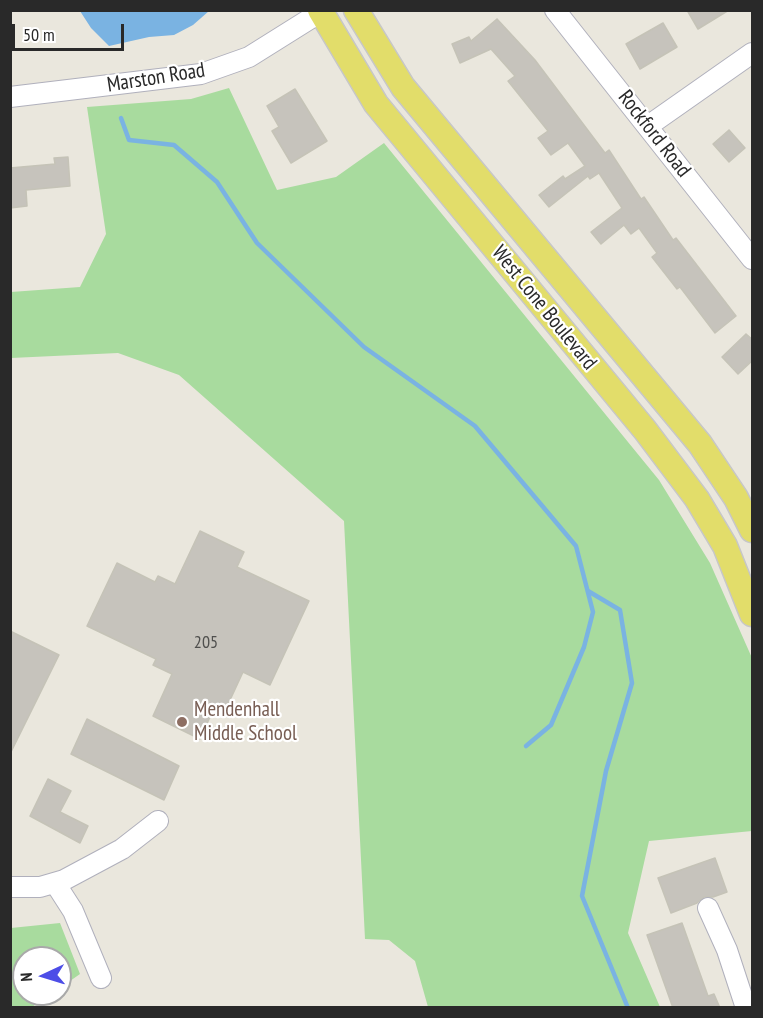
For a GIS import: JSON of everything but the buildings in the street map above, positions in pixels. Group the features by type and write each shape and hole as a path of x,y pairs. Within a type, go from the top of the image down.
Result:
{"main road":[{"name":"West Cone Boulevard","path":"356,10 403,87 700,444 736,498 753,530"},
{"name":"West Cone Boulevard","path":"322,11 376,104 645,430 697,499 725,546 753,614"}],"street":[{"name":"Rockford Road","path":"555,10 753,259"},
{"name":"Marston Road","path":"10,97 201,74 249,57 322,11"},
{"path":"648,126 753,53"},
{"path":"10,887 40,887 56,883 122,849 158,821"},
{"path":"56,883 73,911 101,978"},
{"path":"708,908 727,950 746,1008"}],"green space":[{"path":"229,88 277,190 336,177 384,143 659,480 710,563 752,658 752,831 649,841 628,933 660,1007 428,1007 415,961 389,940 365,939 344,521 179,375 118,353 11,358 11,292 80,287 106,234 87,107 191,99"},
{"path":"60,923 69,946 12,946 12,1006 32,1007 11,1007 11,928"},
{"path":"72,954 80,974 72,980"}],"water":[{"path":"80,11 209,11 193,25 174,35 149,37 109,46 91,28"}],"waterway":[{"path":"121,118 129,140 174,145 217,182 257,243 364,347 475,426 576,546 593,612 584,647 551,725 526,746"},
{"path":"588,591 620,610 632,683 606,771 582,896 628,1008"}],"place":[{"name":"Mendenhall Middle School","path":"182,722"}]}
